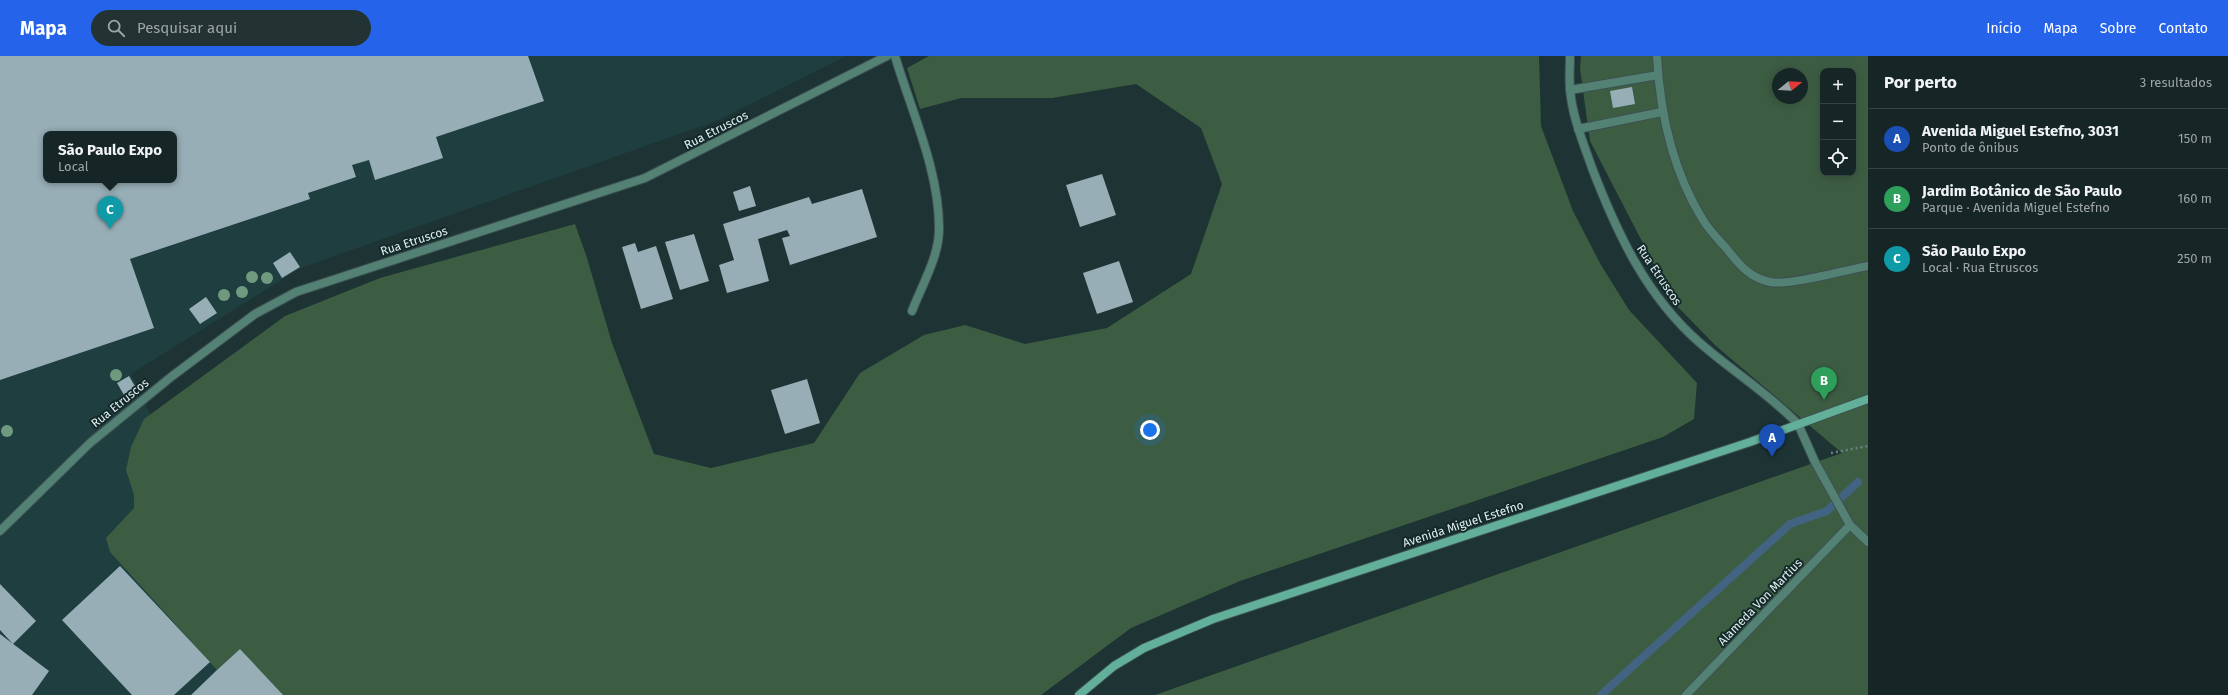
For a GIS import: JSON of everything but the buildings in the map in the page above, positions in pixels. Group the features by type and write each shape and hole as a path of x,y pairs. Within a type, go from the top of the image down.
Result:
{"main road":[{"name":"Avenida Miguel Estefno","path":"1079,695 1114,666 1144,648 1213,619 1742,445 1868,399"}],"street":[{"name":"Rua Etruscos","path":"0,530 101,433 171,376 255,314 296,292 645,178 887,56"},
{"path":"895,56 923,142 935,192 939,228 933,258 912,310"},
{"name":"Rua Etruscos","path":"1570,56 1570,90 1578,129 1608,210 1633,262 1665,310 1700,344 1780,406 1798,424 1813,457 1850,525"},
{"path":"1657,56 1662,112 1672,153 1684,185 1703,222 1751,276 1771,282 1789,281 1868,266"},
{"path":"1570,90 1658,75"},
{"path":"1578,129 1662,112"},
{"path":"1850,525 1868,542"},
{"name":"Alameda Von Martius","path":"1686,695 1850,525"}],"path":[{"path":"1813,457 1868,446"}],"shaded area":[{"path":"0,56 846,56 719,120 301,268 131,374 286,695 0,695"}],"green space":[{"path":"929,56 1539,56 1541,126 1573,211 1601,265 1629,310 1697,383 1694,419 1663,437 1240,581 1131,628 1041,695 282,695 240,649 217,670 110,552 106,538 134,508 134,495 126,470 131,447 144,419 285,316 380,278 575,224 587,258 612,343 654,454 711,468 814,443 860,373 924,335 965,325 1025,344 1107,328 1191,274 1222,184 1201,128 1136,84 1052,98 961,98 920,109 907,68"},
{"path":"1581,56 1868,56 1868,695 1155,695 1842,453 1716,346 1674,303 1590,141 1580,69"}],"waterway":[{"path":"1601,695 1790,524 1827,511 1858,482"}],"place":[{"name":"São Paulo Expo","path":"110,229"},
{"name":"Jardim Botânico de São Paulo","path":"1824,400"},
{"name":"Avenida Miguel Estefno, 3031","path":"1772,457"}]}
